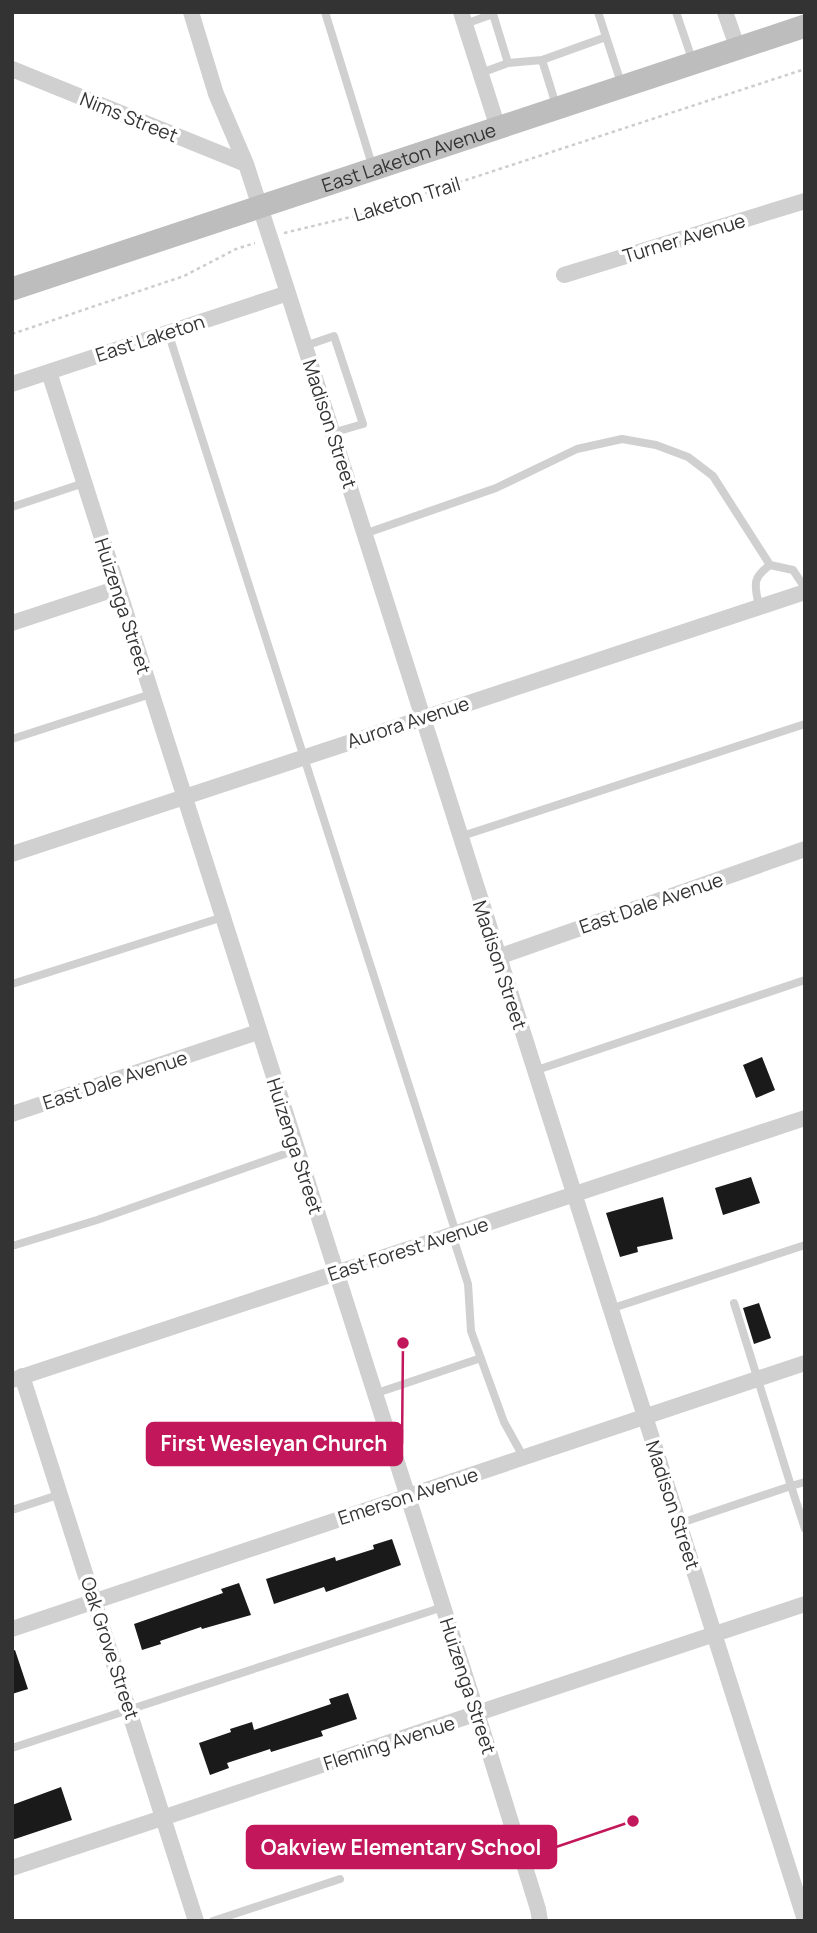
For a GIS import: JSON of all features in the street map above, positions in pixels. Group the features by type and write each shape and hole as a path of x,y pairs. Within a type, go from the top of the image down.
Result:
{"main road":[{"name":"East Laketon Avenue","path":"12,289 805,26"}],"street":[{"name":"Madison Street","path":"191,12 216,94 246,164 270,237 805,1920"},
{"path":"725,12 738,49"},
{"path":"463,18 498,128"},
{"name":"Nims Street","path":"12,69 246,164"},
{"name":"Turner Avenue","path":"564,275 805,201"},
{"name":"East Laketon","path":"12,384 288,293"},
{"name":"Huizenga Street","path":"49,372 477,1713 540,1921"},
{"path":"12,622 118,588"},
{"name":"Aurora Avenue","path":"12,854 805,590"},
{"name":"East Dale Avenue","path":"498,957 805,849"},
{"name":"East Dale Avenue","path":"12,1114 258,1032"},
{"name":"East Forest Avenue","path":"17,1378 805,1118"},
{"name":"Emerson Avenue","path":"12,1629 805,1363"},
{"name":"Oak Grove Street","path":"17,1378 61,1494 196,1921"},
{"name":"Fleming Avenue","path":"12,1868 805,1604"}],"lane":[{"path":"325,12 373,168"},
{"path":"598,12 622,87"},
{"path":"676,12 693,63"},
{"path":"463,18 493,13 508,63"},
{"path":"480,73 508,63 542,60 606,37"},
{"path":"542,60 557,108"},
{"path":"168,332 454,1234 468,1284 471,1331 504,1422 524,1458"},
{"path":"305,346 334,336 363,424 332,433"},
{"path":"364,534 496,488 577,449 622,439 656,445 688,457 713,476 770,565 793,570 805,590"},
{"path":"12,507 84,484"},
{"path":"759,607 755,584 758,575 770,565"},
{"path":"12,739 151,694"},
{"path":"460,837 805,724"},
{"path":"12,984 223,917"},
{"path":"534,1071 805,980"},
{"path":"12,1246 97,1220 296,1150"},
{"path":"610,1309 805,1245"},
{"path":"734,1303 805,1529"},
{"path":"374,1394 481,1358"},
{"path":"678,1524 805,1482"},
{"path":"12,1510 61,1494"},
{"path":"12,1748 443,1607"},
{"path":"213,1921 340,1879"}],"path":[{"name":"Laketon Trail","path":"12,334 184,276 236,249 270,237 359,215 805,69"}],"building":[{"path":"762,1057 775,1090 756,1098 743,1065"},
{"path":"751,1177 760,1203 723,1215 715,1188"},
{"path":"663,1197 673,1239 637,1247 638,1252 620,1257 606,1213"},
{"path":"759,1303 771,1338 754,1344 743,1308"},
{"path":"392,1539 401,1565 326,1592 324,1587 274,1604 266,1579 335,1557 336,1561 374,1549 373,1545"},
{"path":"239,1583 251,1615 202,1629 201,1627 142,1650 134,1624 223,1593 221,1589"},
{"path":"15,1650 28,1689 12,1694 12,1651"},
{"path":"348,1693 357,1719 321,1731 323,1736 227,1763 229,1768 210,1775 199,1743 252,1722 254,1730 331,1704 329,1699"},
{"path":"61,1787 72,1820 12,1840 12,1805"}],"place":[{"name":"First Wesleyan Church","path":"403,1343"},
{"name":"Oakview Elementary School","path":"633,1821"}]}
